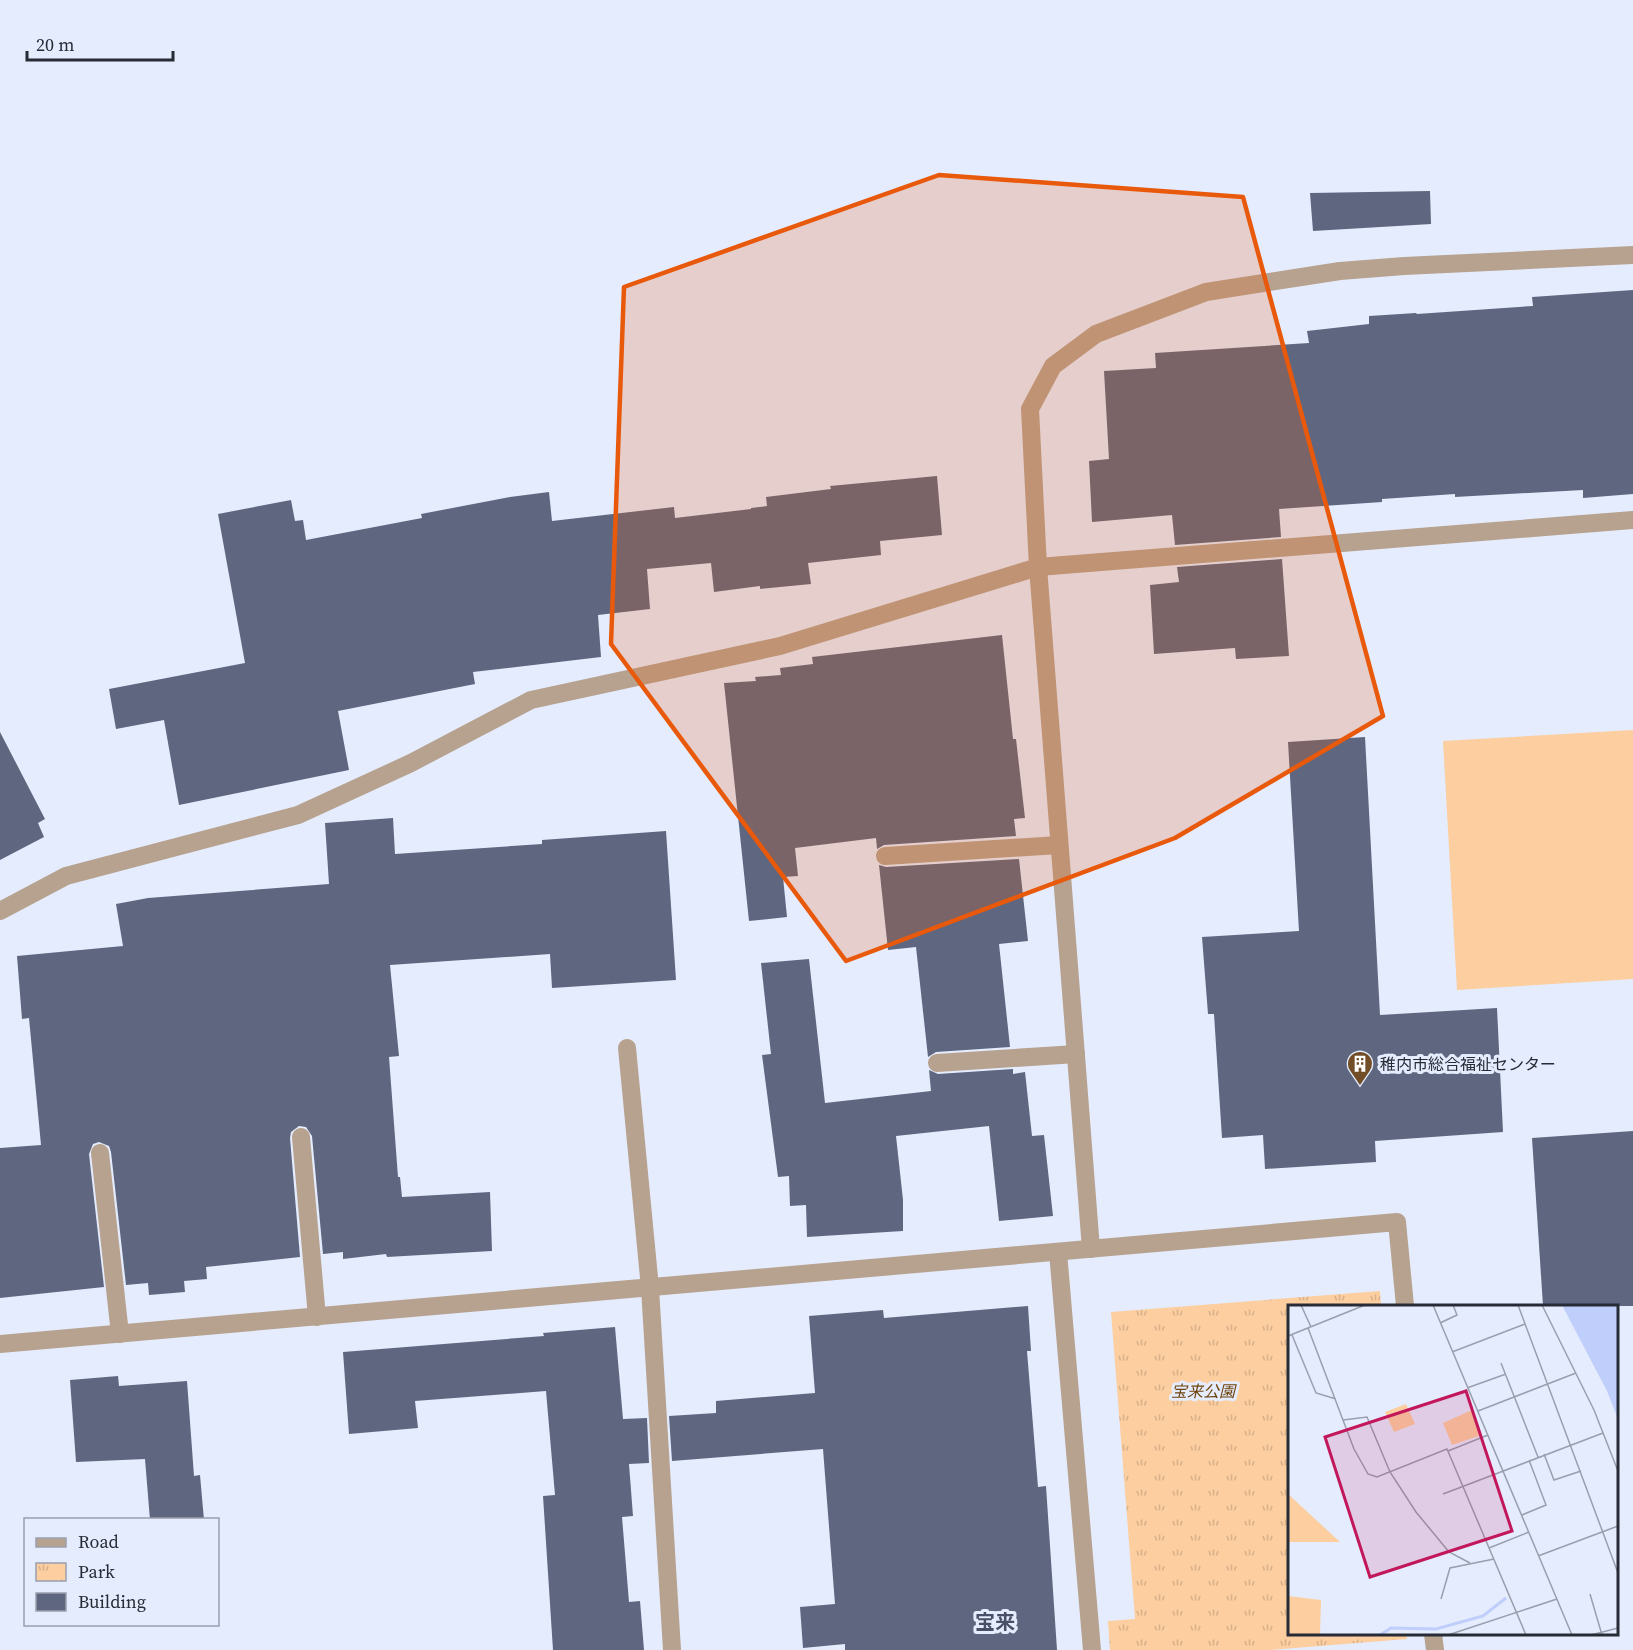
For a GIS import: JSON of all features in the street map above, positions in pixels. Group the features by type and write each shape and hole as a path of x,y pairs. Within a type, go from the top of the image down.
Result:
{"street":[{"path":"1091,1249 1038,567 1030,409 1053,366 1096,334 1206,292 1271,280 1404,266 1633,255"},
{"path":"0,911 66,876 298,815 411,763 531,700 780,646 1038,567 1633,520"},
{"path":"885,856 1059,845"},
{"path":"627,1048 650,1288 672,1650"},
{"path":"937,1063 1076,1054"},
{"path":"301,1137 317,1317"},
{"path":"100,1153 120,1334"},
{"path":"0,1344 1397,1222 1405,1305"},
{"path":"1058,1252 1092,1650"},
{"path":"1433,1635 1434,1650"}],"highlighted area":[{"path":"939,175 1243,197 1383,716 1175,838 846,961 611,644 624,287"}],"green space":[{"path":"1633,730 1633,979 1457,990 1443,741"},
{"name":"宝来公園","path":"1380,1291 1381,1305 1288,1305 1288,1635 1406,1635 1407,1639 1269,1650 1110,1650 1108,1621 1135,1619 1111,1312"}],"building":[{"path":"1430,191 1431,224 1313,231 1310,193"},
{"path":"1633,290 1633,494 1583,498 1583,490 1455,497 1455,494 1279,509 1281,537 1175,545 1172,515 1092,522 1089,461 1109,459 1104,371 1156,368 1155,353 1309,343 1307,331 1369,324 1369,316 1533,306 1532,297"},
{"path":"937,476 942,535 880,541 881,555 808,563 811,584 760,589 760,586 714,592 711,563 647,569 650,609 598,615 601,657 473,672 475,684 338,711 349,770 179,805 164,720 116,729 109,689 245,663 218,514 291,500 295,521 303,520 306,540 422,518 421,514 549,492 552,521 674,507 675,518 767,506 766,497 831,489 830,486"},
{"path":"1282,559 1289,656 1236,659 1235,648 1154,654 1150,585 1179,582 1177,567"},
{"path":"1002,635 1013,739 1016,739 1025,818 1014,819 1016,836 884,845 877,849 876,838 795,848 798,876 783,877 787,917 749,921 724,683 756,681 755,677 781,675 780,668 813,664 812,657"},
{"path":"0,732 45,819 38,823 44,837 0,860"},
{"path":"1365,737 1380,1015 1497,1008 1503,1132 1375,1141 1376,1162 1265,1169 1263,1135 1222,1138 1214,1014 1208,1014 1202,937 1299,931 1288,742"},
{"path":"393,818 395,854 542,844 542,840 666,831 676,980 552,988 550,954 390,965 399,1056 389,1057 398,1177 400,1177 402,1197 490,1192 492,1251 387,1257 386,1254 343,1259 343,1252 323,1254 312,1136 306,1127 299,1126 291,1132 290,1138 300,1257 206,1267 207,1279 184,1281 185,1292 149,1295 148,1283 126,1285 111,1152 109,1146 99,1142 93,1144 89,1154 104,1287 0,1298 0,1148 41,1145 29,1018 22,1019 17,956 123,946 116,904 148,898 329,884 325,823"},
{"path":"1019,859 1028,941 999,944 1010,1047 936,1052 928,1057 916,947 888,950 879,865 886,867"},
{"path":"809,959 825,1103 931,1091 929,1070 938,1074 1013,1069 1013,1074 1025,1072 1032,1136 1044,1135 1053,1216 999,1221 989,1126 896,1136 903,1200 903,1231 807,1237 806,1205 790,1206 789,1176 778,1177 762,1055 771,1054 761,963"},
{"path":"1633,1131 1633,1306 1543,1305 1532,1138"},
{"path":"1028,1306 1031,1351 1027,1351 1038,1487 1046,1486 1057,1650 845,1650 845,1644 803,1648 800,1607 835,1604 823,1449 672,1461 669,1416 716,1413 716,1401 815,1393 809,1316 883,1310 884,1318"},
{"path":"615,1327 623,1419 647,1418 649,1463 629,1464 633,1516 622,1517 629,1602 640,1601 644,1650 553,1650 543,1496 555,1495 546,1391 415,1401 418,1428 349,1434 343,1352 544,1336 543,1333"},
{"path":"118,1376 119,1386 187,1381 194,1476 200,1475 204,1518 150,1518 145,1459 76,1462 70,1380"}],"place":[{"name":"稚内市総合福祉センター","path":"1360,1087"}],"district":[{"name":"宝来","path":"995,1622"}]}
